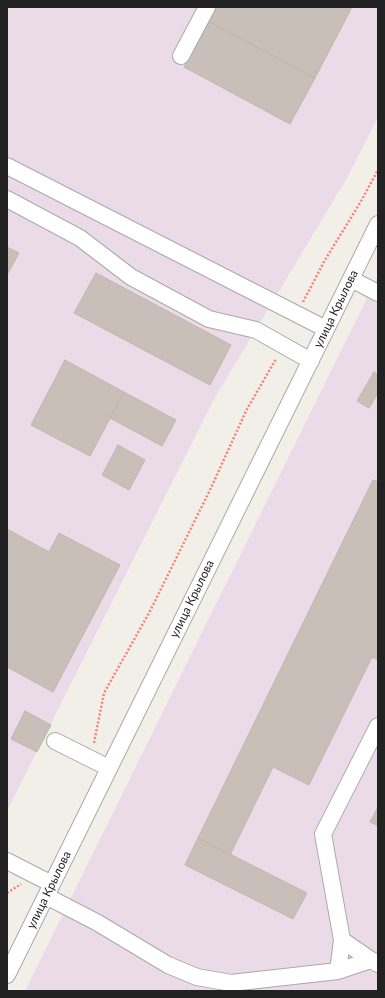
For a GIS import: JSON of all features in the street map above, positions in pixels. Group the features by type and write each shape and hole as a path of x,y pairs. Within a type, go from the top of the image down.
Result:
{"street":[{"path":"181,56 207,7"},
{"path":"7,166 326,329"},
{"path":"7,199 80,238 132,277 209,319 256,330 310,361"},
{"name":"улица Крылова","path":"7,974 378,224"},
{"path":"351,279 378,293"},
{"path":"338,971 342,940 323,834 378,726"},
{"path":"55,741 109,768"},
{"path":"7,861 98,922 168,965 197,977 231,983 338,971 374,962"},
{"path":"342,940 374,962"}],"path":[{"path":"297,314 325,260 360,203 378,170"},
{"path":"90,759 104,694 162,586 210,490 246,411 284,345"}],"shaded area":[{"path":"7,7 378,7 378,117 348,176 214,399 7,811"},
{"path":"378,276 378,991 25,991"}],"building":[{"path":"216,7 352,7 315,78 208,21"},
{"path":"208,21 315,78 290,124 184,67"},
{"path":"7,247 19,253 7,275"},
{"path":"96,273 231,345 210,385 74,313"},
{"path":"65,360 124,392 90,456 31,425"},
{"path":"374,372 378,375 378,393 369,408 357,401"},
{"path":"124,392 176,420 162,446 110,418"},
{"path":"118,445 145,460 129,490 102,475"},
{"path":"373,480 378,482 378,660 372,657 309,785 273,767 230,855 198,838"},
{"path":"7,529 49,552 59,533 120,565 53,692 7,667"},
{"path":"25,711 51,725 37,752 11,739"},
{"path":"378,807 378,826 370,822"},
{"path":"198,838 307,893 293,919 185,865"}]}
